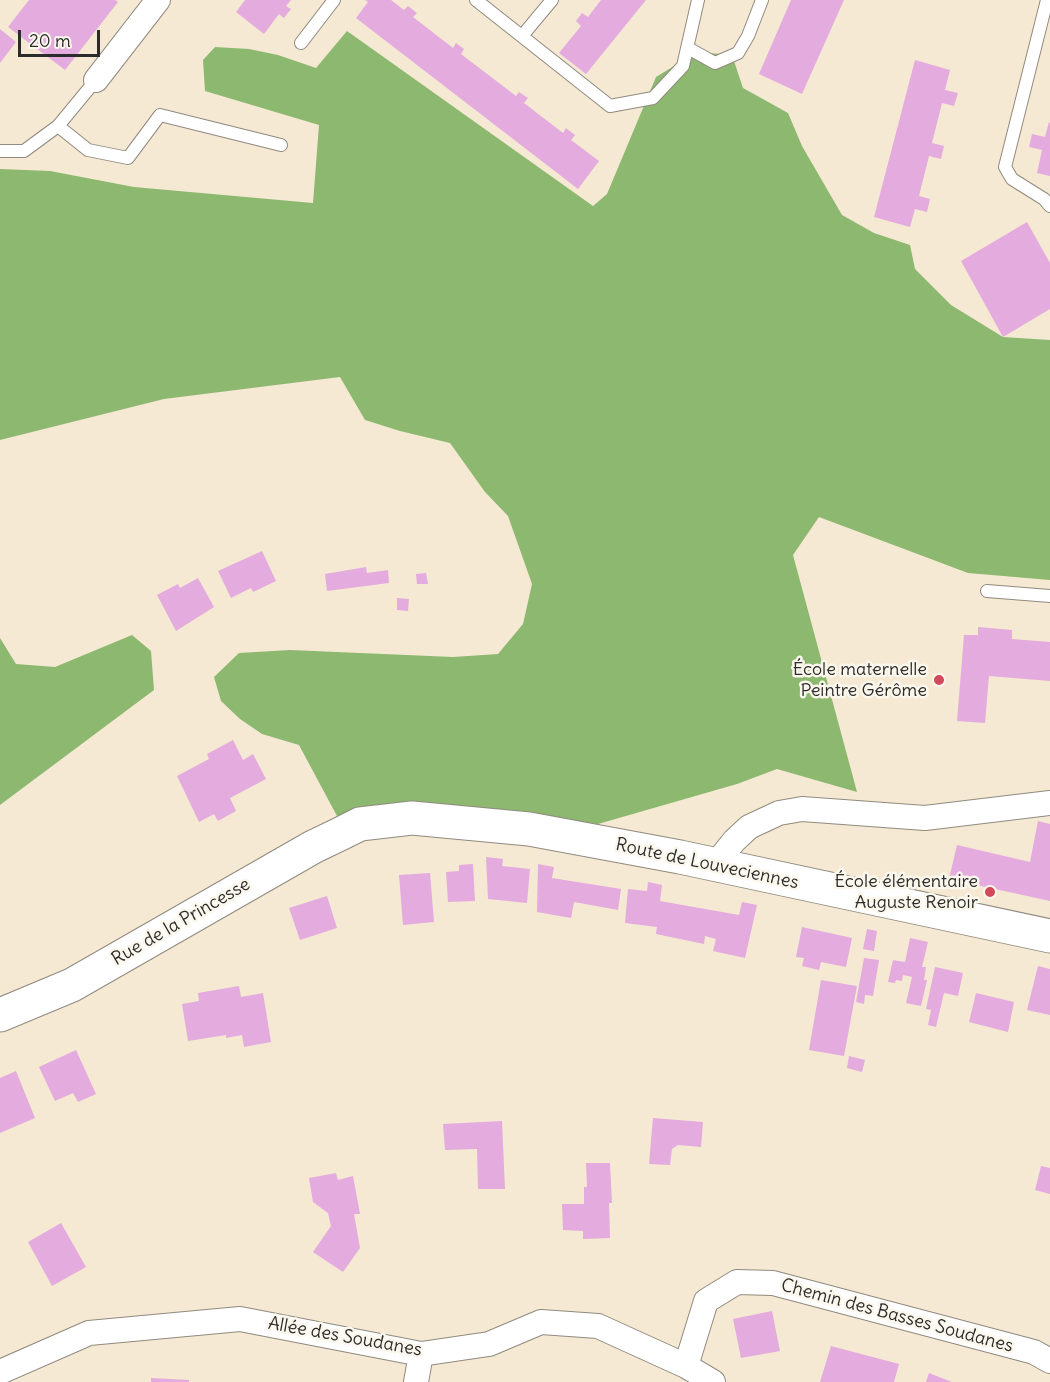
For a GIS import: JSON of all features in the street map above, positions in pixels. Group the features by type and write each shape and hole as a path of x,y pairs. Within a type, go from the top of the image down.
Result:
{"street":[{"path":"96,80 158,0"},
{"path":"714,866 734,841 749,827 778,813 802,808 925,818 1050,803"},
{"name":"Route de Louveciennes","path":"360,824 412,818 529,829 680,857 1050,936"},
{"name":"Rue de la Princesse","path":"0,1015 72,985 313,847 360,824"},
{"name":"Chemin des Basses Soudanes","path":"686,1366 706,1301 736,1282 773,1283 1034,1352 1050,1361"},
{"name":"Allée des Soudanes","path":"0,1372 89,1333 240,1318 421,1354 489,1344 541,1322 598,1326 686,1366 713,1382"},
{"path":"416,1382 421,1354"}],"lane":[{"path":"301,43 334,0"},
{"path":"476,0 610,106 653,98 683,66 698,0"},
{"path":"522,36 552,0"},
{"path":"688,48 715,63 738,53 748,36 762,0"},
{"path":"1047,0 1005,167 1012,178 1044,199 1050,206"},
{"path":"0,152 24,152 58,126 96,80"},
{"path":"58,126 87,150 128,158 160,115 281,145"},
{"path":"987,591 1050,596"}],"green space":[{"path":"347,31 593,206 607,194 656,77 697,52 732,55 743,88 788,113 802,146 842,215 874,233 910,245 915,269 951,305 1003,337 1050,340 1050,580 968,573 819,517 793,555 857,792 777,769 737,784 598,824 406,806 337,816 299,745 262,734 240,719 221,701 214,677 239,653 290,650 453,657 498,654 523,624 532,584 508,516 485,492 450,443 365,420 340,377 164,399 0,440 0,169 50,171 134,187 313,203 319,125 205,91 203,60 215,47 249,49 278,55 316,68"},
{"path":"132,635 151,651 154,690 0,805 0,638 16,664 55,667"}],"building":[{"path":"29,0 115,0 118,2 65,70 8,27"},
{"path":"245,0 291,0 286,6 291,9 284,18 279,14 264,34 236,12"},
{"path":"365,0 391,0 404,10 408,6 417,13 413,17 453,48 456,43 464,49 461,54 516,96 519,92 528,98 524,103 563,133 566,128 575,135 571,140 599,161 578,189 356,18 368,2"},
{"path":"601,0 646,0 586,74 559,53 581,26 576,21 582,13 588,17"},
{"path":"791,0 844,0 802,94 759,74"},
{"path":"0,29 16,42 0,63"},
{"path":"915,60 950,70 945,90 958,93 954,106 942,103 932,143 944,146 941,159 929,156 919,196 930,199 927,212 915,209 910,227 874,217"},
{"path":"1049,122 1050,176 1037,173 1042,150 1029,147 1032,134 1045,137"},
{"path":"1027,222 1050,263 1050,309 1003,337 961,261"},
{"path":"262,551 276,581 253,592 251,588 231,598 218,571"},
{"path":"366,567 367,573 388,570 389,583 327,591 325,574"},
{"path":"426,573 428,584 417,584 416,574"},
{"path":"198,578 214,607 176,631 157,595 178,584 180,588"},
{"path":"397,598 409,599 408,611 397,610"},
{"path":"978,627 1012,630 1012,639 1050,642 1050,681 989,676 985,723 957,721 964,635 978,635"},
{"path":"233,740 243,760 253,754 266,779 230,798 236,811 218,821 214,814 199,822 177,776 209,759 207,754"},
{"path":"1038,821 1050,824 1050,901 949,879 957,845 1030,862"},
{"path":"486,857 503,859 502,866 530,869 527,903 488,899"},
{"path":"473,864 475,901 448,902 446,872 459,871 459,865"},
{"path":"538,864 554,867 552,878 621,889 618,910 574,902 571,918 537,912"},
{"path":"430,873 434,922 403,925 399,875"},
{"path":"648,882 662,885 660,901 739,915 742,902 757,905 745,958 713,951 716,939 705,936 704,944 656,934 657,927 625,923 628,889 647,891"},
{"path":"327,896 337,928 300,940 289,908"},
{"path":"802,927 852,938 846,967 821,962 819,970 802,966 804,958 796,957"},
{"path":"867,929 877,931 874,951 863,949"},
{"path":"910,938 928,942 922,967 926,967 924,980 927,980 921,1006 906,1003 912,977 903,975 902,981 888,982 893,960 905,962"},
{"path":"864,958 879,960 873,996 865,995 864,1004 856,1002"},
{"path":"1038,966 1050,969 1050,1015 1027,1010"},
{"path":"935,967 963,973 958,996 944,993 936,1027 928,1025 931,1010 926,1009"},
{"path":"821,980 857,986 844,1056 809,1050"},
{"path":"239,986 241,997 263,993 271,1042 244,1047 242,1035 188,1041 182,1004 199,1001 198,993"},
{"path":"976,993 1014,1002 1008,1032 969,1022"},
{"path":"76,1050 96,1094 78,1102 73,1093 55,1101 39,1067"},
{"path":"849,1056 865,1060 862,1072 847,1068"},
{"path":"16,1071 35,1118 0,1133 0,1078"},
{"path":"653,1118 703,1122 701,1147 678,1145 672,1149 670,1165 649,1164"},
{"path":"502,1121 505,1189 478,1189 477,1149 445,1150 443,1124"},
{"path":"586,1163 610,1163 612,1203 609,1203 610,1238 583,1239 583,1231 563,1230 562,1204 584,1204 584,1187 587,1187"},
{"path":"1041,1166 1050,1168 1050,1194 1035,1190"},
{"path":"336,1173 338,1180 353,1176 360,1214 354,1214 360,1248 343,1272 313,1252 331,1226 328,1213 313,1202 309,1178"},
{"path":"61,1223 86,1267 52,1286 28,1242"},
{"path":"772,1311 780,1351 741,1358 733,1319"},
{"path":"831,1346 899,1364 894,1382 820,1382"},
{"path":"929,1373 952,1382 926,1382"},
{"path":"151,1378 189,1380 189,1382 151,1382"}],"place":[{"name":"École maternelle Peintre Gérôme","path":"939,680"},
{"name":"École élémentaire Auguste Renoir","path":"990,892"}]}
